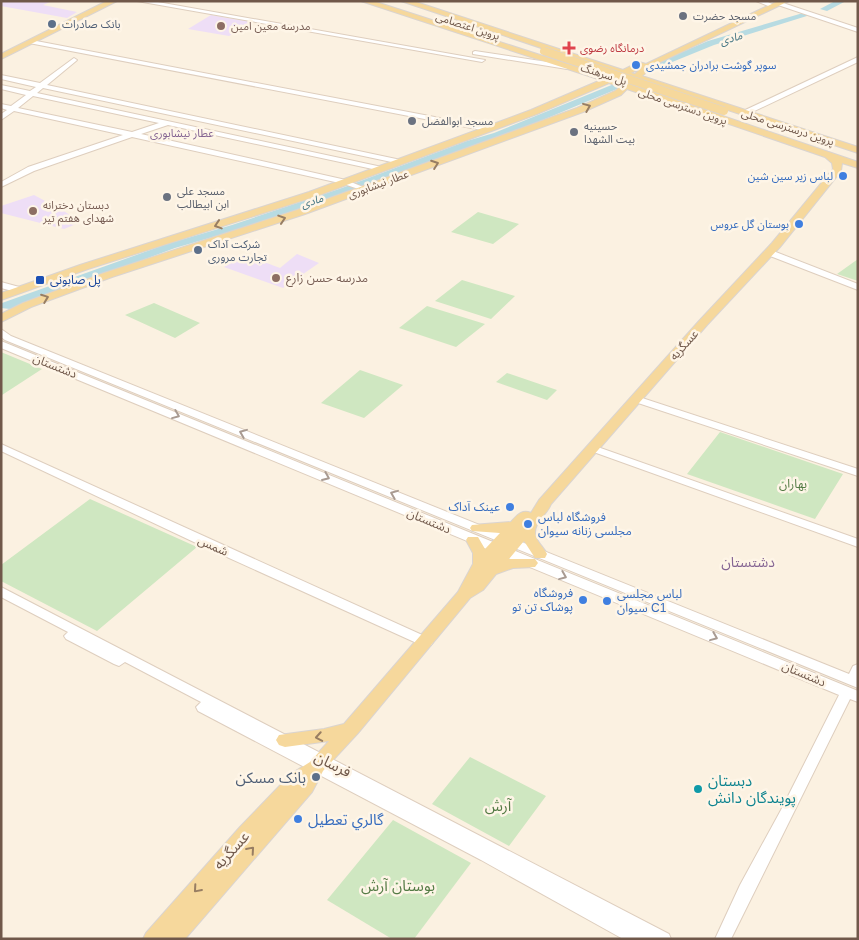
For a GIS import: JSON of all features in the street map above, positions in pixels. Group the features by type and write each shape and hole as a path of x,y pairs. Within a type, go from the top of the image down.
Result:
{"main road":[{"path":"1,57 113,1"},
{"name":"پروین دسترسی محلی","path":"365,1 542,52 567,67 858,166"},
{"name":"پروین اعتصامی","path":"377,1 486,33"},
{"name":"پروین اعتصامی","path":"393,1 486,33"},
{"path":"405,1 417,3 542,52"},
{"path":"486,33 542,52 637,70 779,3"},
{"path":"486,33 542,52"},
{"name":"پل سرهنگ","path":"542,52 771,128"},
{"path":"596,63 626,65 646,73 665,86"},
{"path":"582,72 600,75 610,72 611,70 596,63"},
{"name":"عطار نیشابوری","path":"1,319 27,305 250,222 346,182 532,114 609,80 637,70"},
{"name":"عطار نیشابوری","path":"1,297 84,267 364,190 610,97 626,86 637,70"},
{"path":"582,72 599,80 593,87"},
{"path":"647,93 637,87 644,83 665,86"},
{"name":"پروین درسترسی محلی","path":"665,86 858,150"},
{"path":"610,97 629,92 647,93"},
{"path":"708,100 771,128 858,160"},
{"path":"700,112 771,128 858,154"},
{"path":"532,114 548,120"},
{"path":"827,154 843,167 858,166"},
{"name":"عسگریه","path":"172,939 306,787 320,764 465,594 478,586 485,570 522,526 542,509 544,503 592,448 768,252 823,187 830,185 843,167"},
{"path":"522,526 528,536 535,558 511,562 485,570 475,534 522,526"},
{"path":"285,740 324,736 352,727"},
{"name":"عسگریه","path":"153,939 297,779 320,764"}],"street":[{"path":"140,1 482,60"},
{"path":"759,1 779,3 858,30"},
{"path":"31,42 488,129"},
{"path":"452,54 461,50 567,67"},
{"path":"1,118 74,60"},
{"path":"745,112 858,60"},
{"path":"1,78 401,162"},
{"path":"1,87 382,169"},
{"path":"1,106 346,182 364,190"},
{"path":"1,185 22,172 169,122"},
{"path":"768,252 858,287"},
{"path":"1,285 20,290"},
{"name":"دشتستان","path":"1,332 8,338 159,403 475,534 855,684"},
{"name":"دشتستان","path":"1,344 159,403"},
{"path":"636,399 858,473"},
{"name":"شمس","path":"1,447 200,540 426,642"},
{"path":"592,448 858,543"},
{"name":"فرسان","path":"1,591 285,740 320,764 639,939"},
{"name":"فرسان","path":"1,598 663,939"},
{"path":"723,939 746,890 855,684"}],"shaded area":[{"path":"1,1 48,1 50,2 43,5 77,12 67,18 1,6"},
{"name":"مدرسه معین امین","path":"211,15 253,22 229,36 188,29"},
{"name":"دبستان دخترانه شهدای هفتم تیر","path":"34,195 81,222 64,229 1,213 1,206"},
{"name":"مدرسه حسن زارع","path":"297,254 319,263 283,288 224,267 245,255 280,268"}],"green space":[{"path":"478,212 519,224 493,244 451,232"},
{"path":"858,259 858,281 837,274"},
{"path":"462,280 515,296 491,319 435,301"},
{"path":"154,303 200,323 175,338 125,315"},
{"path":"427,306 485,324 456,347 399,328"},
{"path":"1,352 42,369 2,395"},
{"path":"360,370 403,385 364,418 321,403"},
{"path":"507,373 557,390 547,400 496,382"},
{"name":"بهاران","path":"720,432 843,474 815,519 687,474"},
{"path":"90,499 197,547 97,631 1,581 1,565"},
{"name":"آرش","path":"470,757 546,796 509,846 432,804"},
{"name":"بوستان آرش","path":"393,820 471,863 414,939 392,939 327,900"}],"waterway":[{"name":"مادی","path":"824,9 842,1"},
{"name":"مادی","path":"657,65 711,43 806,15"},
{"name":"مادی","path":"6,306 171,246 236,227 346,190 471,143 498,135 614,87"}],"place":[{"name":"مسجد حضرت","path":"683,16"},
{"name":"بانک صادرات","path":"52,24"},
{"name":"مدرسه معین امین","path":"221,26"},
{"name":"درمانگاه رضوی","path":"569,48"},
{"name":"سوپر گوشت برادران جمشیدی","path":"636,65"},
{"name":"مسجد ابوالفضل","path":"412,121"},
{"name":"حسینیه بیت الشهدا","path":"574,132"},
{"name":"لباس زیر سین شین","path":"843,176"},
{"name":"مسجد علی ابن ابیطالب","path":"167,197"},
{"name":"دبستان دخترانه شهدای هفتم تیر","path":"33,211"},
{"name":"بوستان گل عروس","path":"799,224"},
{"name":"شرکت آداک تجارت مروری","path":"198,250"},
{"name":"مدرسه حسن زارع","path":"276,278"},
{"name":"پل صابونی","path":"40,280"},
{"name":"عینک آداک","path":"510,507"},
{"name":"فروشگاه لباس مجلسی زنانه سیوان","path":"528,524"},
{"name":"فروشگاه پوشاک تن تو","path":"583,600"},
{"name":"لباس مجلسی سیوان C1","path":"607,601"},
{"name":"بانک مسکن","path":"316,777"},
{"name":"دبستان پویندگان دانش","path":"698,789"},
{"name":"گالري تعطيل","path":"298,819"}],"district":[{"name":"عطار نیشابوری","path":"182,133"},
{"name":"دشتستان","path":"748,562"}]}
